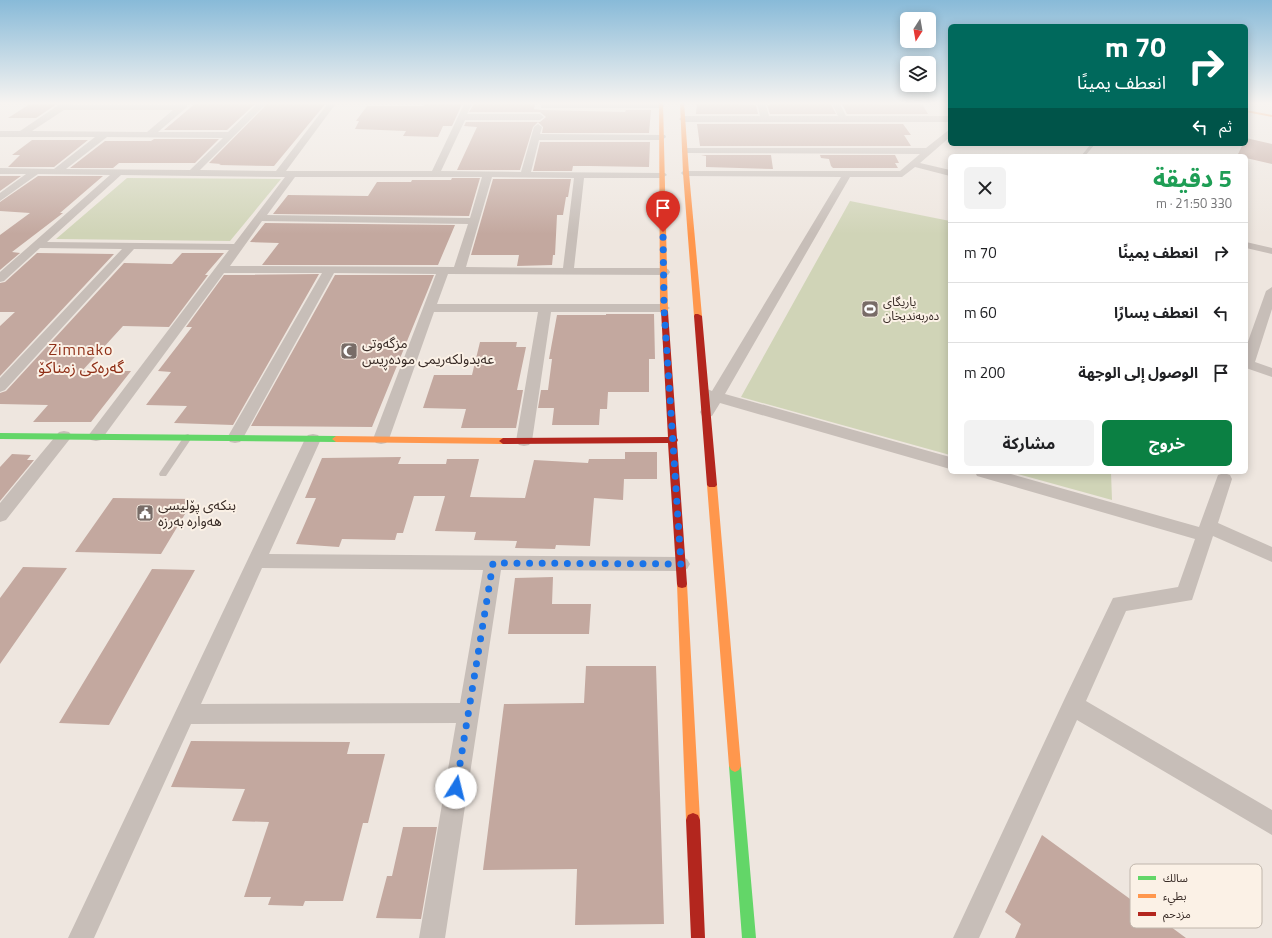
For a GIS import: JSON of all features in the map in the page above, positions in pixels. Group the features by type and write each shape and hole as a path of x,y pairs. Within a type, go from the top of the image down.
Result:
{"street":[{"path":"56,171 89,146"},
{"path":"192,173 220,146"},
{"path":"279,174 300,146"},
{"path":"435,175 449,146"},
{"path":"525,175 533,146"},
{"path":"662,146 662,175 666,219 664,308 674,440 681,564 698,938"},
{"path":"685,146 686,219 711,395"},
{"path":"686,173 902,174 936,146"},
{"path":"685,150 929,152"},
{"path":"914,164 948,172"},
{"path":"0,171 435,175 662,175"},
{"path":"0,198 36,171"},
{"path":"0,278 119,172"},
{"path":"96,436 292,174"},
{"path":"749,938 707,412 711,395 847,174"},
{"path":"458,271 488,175"},
{"path":"568,272 579,175"},
{"path":"259,218 474,221"},
{"path":"1248,245 1272,251"},
{"path":"35,246 237,247"},
{"path":"0,388 130,247"},
{"path":"222,269 664,272"},
{"path":"235,438 330,270"},
{"path":"381,439 443,270"},
{"path":"1248,361 1270,305 1272,291"},
{"path":"429,308 664,308"},
{"path":"524,441 545,308"},
{"path":"1248,364 1272,373"},
{"path":"711,395 948,462"},
{"path":"0,436 524,441 674,440"},
{"path":"0,516 64,436"},
{"path":"81,938 312,438"},
{"path":"991,474 1206,530 1272,555"},
{"path":"966,938 1072,705 1120,604 1185,594 1224,479"},
{"path":"256,561 681,564"},
{"path":"432,938 493,563"},
{"path":"1072,705 1272,823"},
{"path":"185,714 468,713"}],"lane":[{"path":"1085,154 1091,146"},
{"path":"164,474 188,437"}],"green space":[{"path":"127,178 281,179 230,241 56,239"},
{"name":"یاریگاى ده‌ربه‌ندیخان","path":"850,201 948,221 948,454 741,397"},
{"path":"1018,474 1111,474 1112,500"}],"building":[{"path":"24,146 81,146 54,167 8,167 20,155 12,155"},
{"path":"99,146 212,146 195,163 119,163 113,168 70,168"},
{"path":"226,146 291,146 274,166 219,165 221,164 209,163"},
{"path":"468,146 527,146 520,170 457,170"},
{"path":"539,146 650,146 649,167 573,166 572,171 533,171"},
{"path":"700,146 911,146 700,146"},
{"path":"1242,146 1272,146 1272,164 1248,158 1248,154 1238,154"},
{"path":"701,155 771,155 773,169 706,167 706,156"},
{"path":"820,155 895,155 899,163 895,163 898,168 833,168 829,159 821,158"},
{"path":"0,176 21,176 0,191"},
{"path":"38,176 103,176 60,213 63,213 12,252 20,253 0,270 0,235 30,213 0,211 0,202"},
{"path":"452,178 480,178 469,216 273,214 288,195 368,196 377,182 451,180"},
{"path":"493,179 571,179 563,215 557,215 555,255 553,255 552,265 517,266 519,255 471,255"},
{"path":"265,223 455,225 438,265 262,265 279,243 250,242"},
{"path":"37,253 114,254 0,376 0,326 15,312 0,312 0,283 5,282"},
{"path":"182,253 224,253 205,275 208,275 169,327 123,326 82,371 131,371 91,422 33,422 48,405 0,404 0,393 6,391 124,263 172,264"},
{"path":"319,274 233,425 174,423 187,406 146,405 171,372 158,371 192,327 186,327 224,275"},
{"name":"مزگەوتی عەبدولکەریمی مودەڕیس","path":"335,275 434,275 372,427 251,426"},
{"path":"654,314 655,359 649,359 649,392 608,392 607,409 600,409 599,425 552,425 554,408 538,408 541,390 548,390 552,359 549,359 557,315"},
{"path":"480,342 517,342 516,347 526,347 517,390 523,390 516,428 461,428 466,409 423,408 434,375 472,375"},
{"path":"625,452 657,452 657,479 624,479 623,500 594,498 590,546 556,545 555,549 515,548 517,541 474,540 476,532 435,531 445,496 414,496 403,533 397,533 395,540 342,539 339,547 296,544 316,498 305,498 322,458 401,457 398,464 446,464 447,459 479,459 470,497 525,498 534,460 588,463 589,459 625,459"},
{"path":"12,454 31,455 27,460 34,460 0,501 0,467"},
{"path":"113,498 194,499 161,554 75,552"},
{"path":"23,567 67,568 0,664 0,598"},
{"path":"152,569 195,570 109,725 59,723"},
{"path":"553,577 552,604 591,604 589,634 508,634 515,578"},
{"path":"586,666 656,666 664,924 575,925 577,869 483,870 504,704 584,703"},
{"path":"191,741 350,742 347,754 385,754 368,823 363,823 343,901 305,901 303,906 268,905 271,897 244,897 269,822 232,821 245,789 171,787"},
{"path":"403,827 437,827 421,919 376,918 387,876 392,876"},
{"path":"1042,835 1130,899 1130,928 1172,928 1186,938 1015,938 1021,924 1005,912"}],"traffic: fast":[{"path":"0,436 336,439"},
{"path":"735,766 749,938"}],"traffic: slow":[{"path":"662,146 664,312"},
{"path":"684,146 698,316"},
{"path":"336,439 503,441"},
{"path":"712,485 735,766"},
{"path":"682,584 693,820"}],"traffic: jam":[{"path":"664,312 682,584"},
{"path":"698,316 712,485"},
{"path":"503,441 674,440"},
{"path":"693,820 698,938"}],"place":[{"name":"یاریگاى ده‌ربه‌ندیخان","path":"870,309"},
{"name":"مزگەوتی عەبدولکەریمی مودەڕیس","path":"349,351"},
{"name":"بنکەی پۆلیسی هەوارە بەرزە","path":"145,513"}],"district":[{"name":"Zimnako گەرەکی زمناکۆ","path":"81,358"}],"route":[{"path":"456,788 493,563 681,564 674,440 664,308 663,232"}]}
